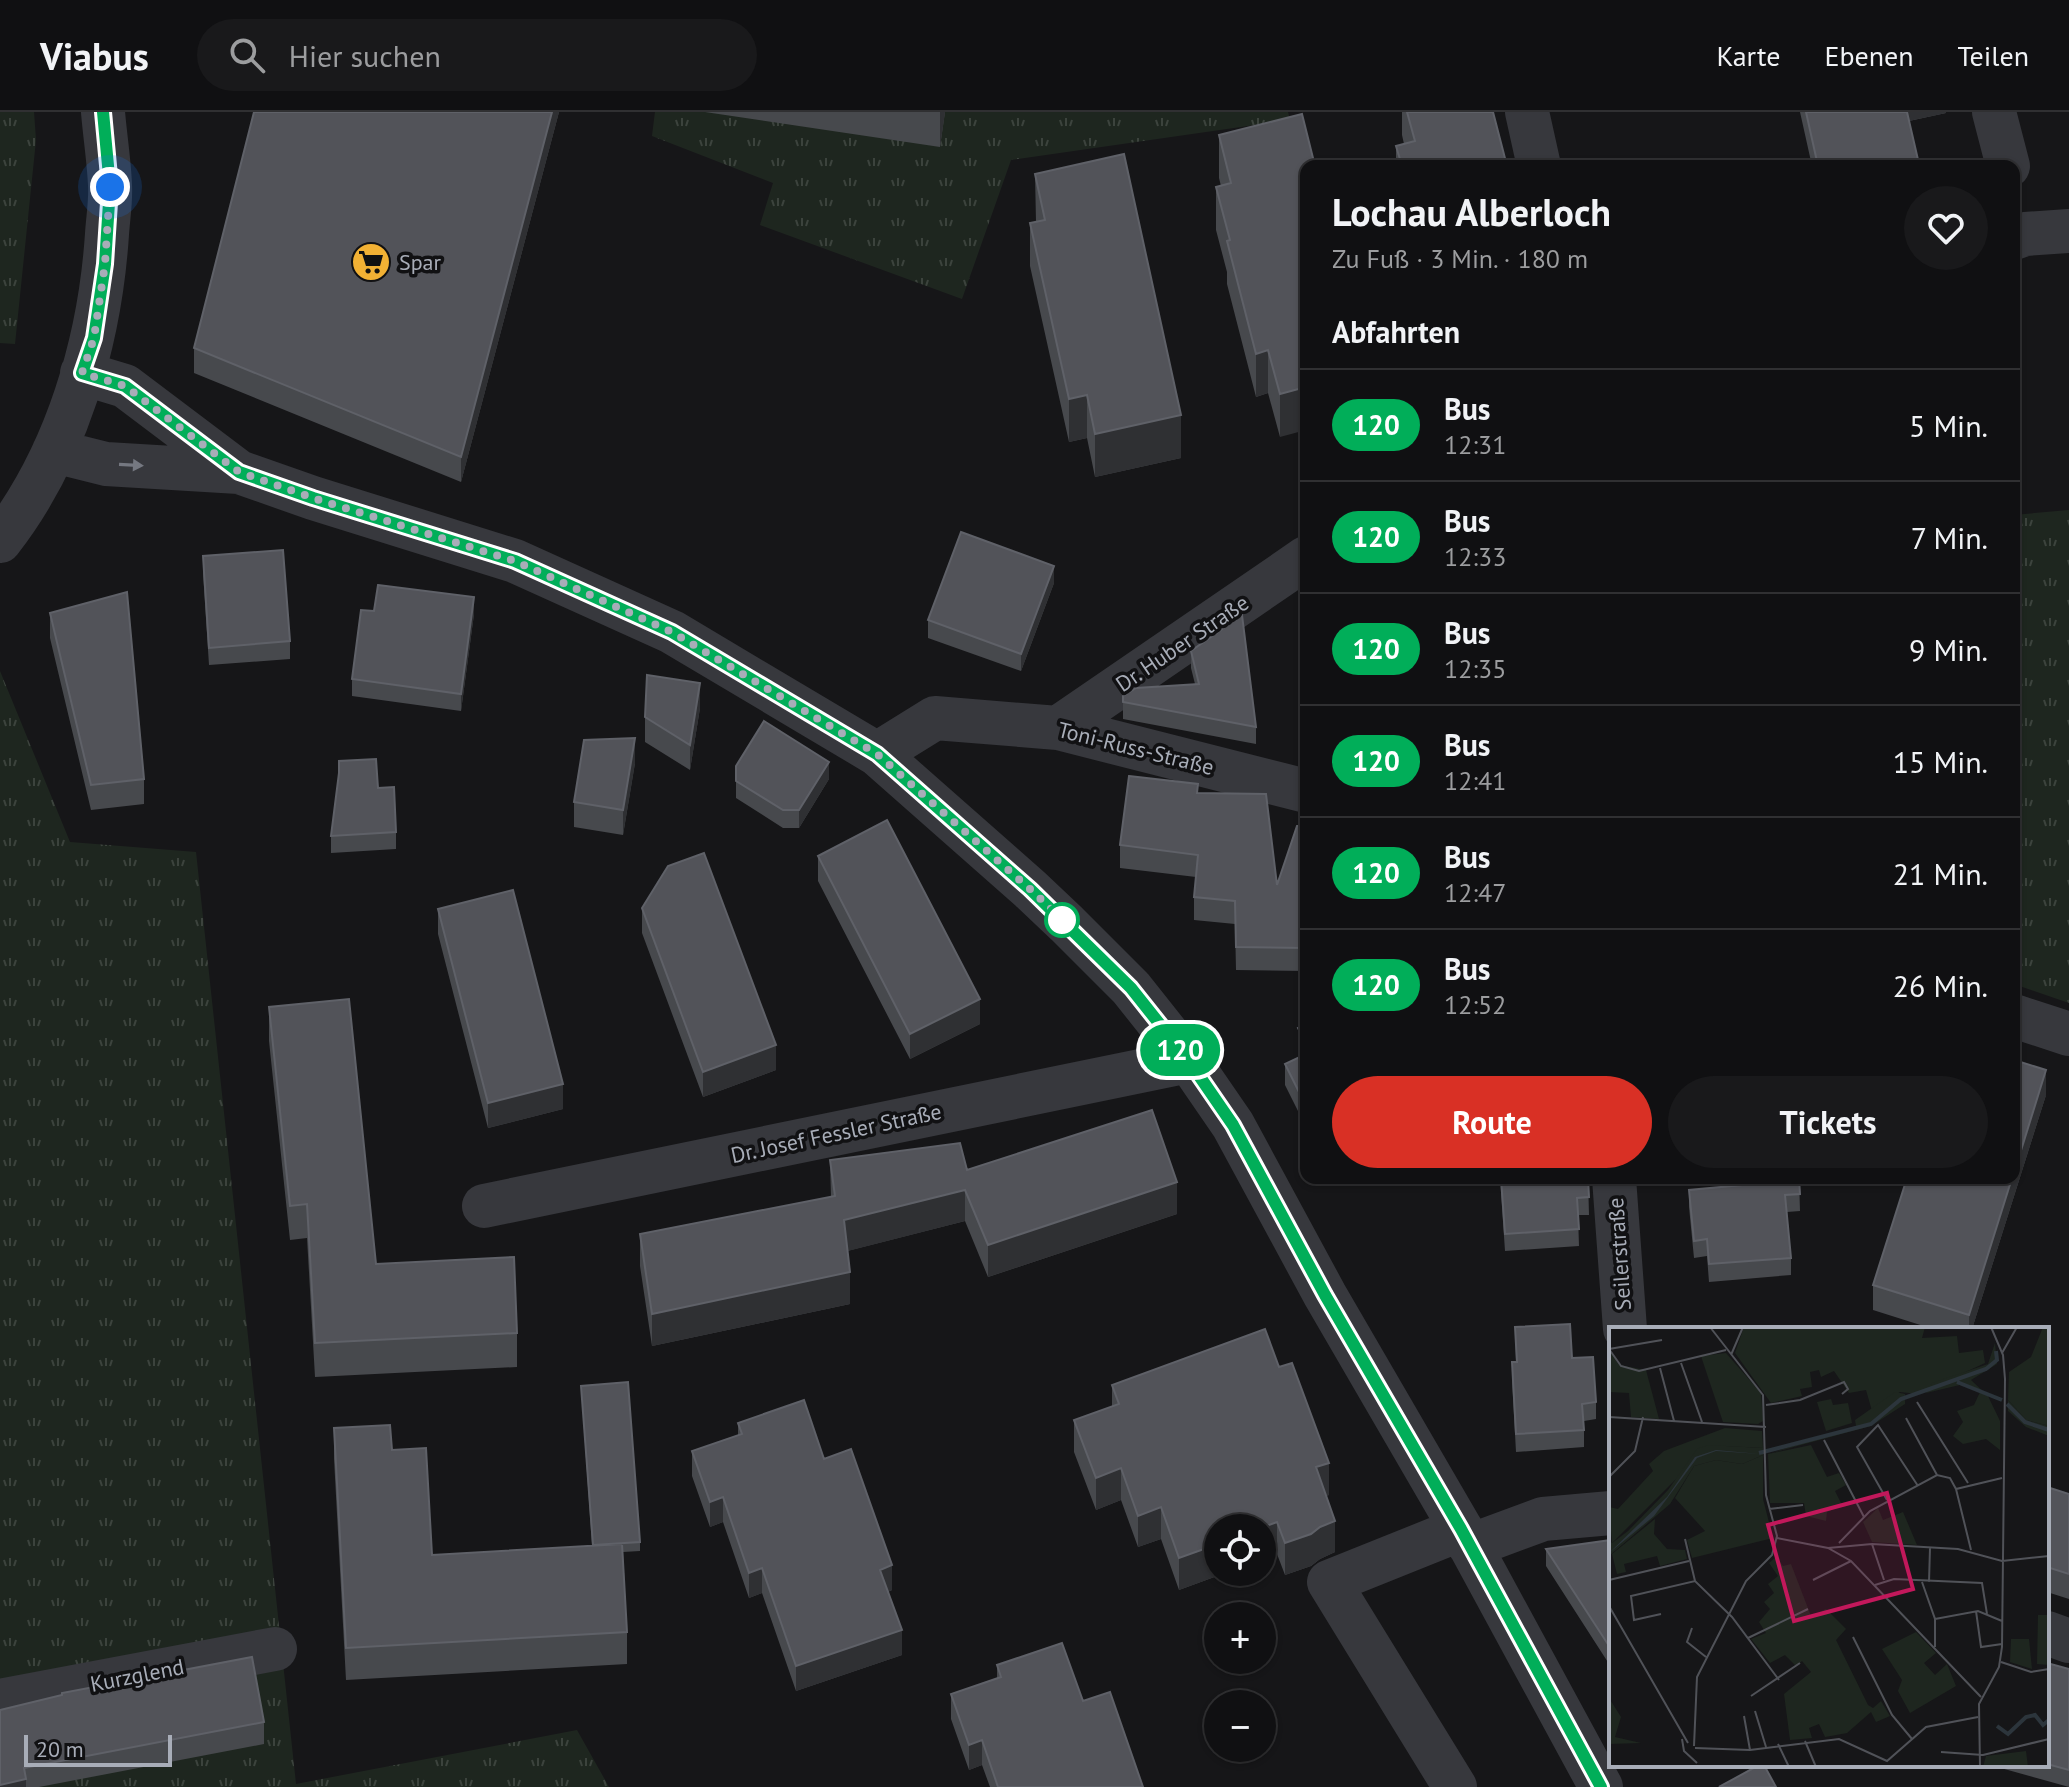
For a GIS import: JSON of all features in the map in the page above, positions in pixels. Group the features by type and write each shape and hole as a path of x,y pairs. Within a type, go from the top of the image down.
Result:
{"street":[{"path":"0,541 17,519 54,451 94,338 105,264 110,187 103,112"},
{"path":"1527,112 1538,160"},
{"path":"1994,112 2006,160"},
{"path":"2020,236 2069,231"},
{"path":"82,373 125,386 239,472"},
{"path":"54,451 106,464 239,472 515,561 672,632 877,754 1067,924 1131,988 1189,1061 1233,1125 1325,1295 1466,1537 1601,1787"},
{"name":"Dr. Huber Straße","path":"1058,728 1300,562"},
{"name":"Toni-Russ-Straße","path":"877,754 935,718 1058,728 1300,789"},
{"path":"2020,1018 2069,1034"},
{"name":"Dr. Josef Fessler Straße","path":"484,1206 1189,1061"},
{"name":"Seilerstraße","path":"1614,1184 1625,1327"},
{"path":"1455,1787 1329,1582 1466,1537 1543,1519 1609,1513"},
{"path":"2049,1634 2069,1641"},
{"name":"Kurzglend","path":"0,1701 275,1649"}],"green space":[{"path":"0,112 34,112 36,140 15,344 0,343"},
{"path":"655,112 1288,112 1290,120 1011,160 962,299 760,225 773,183 652,136"},
{"path":"2069,510 2069,1003 2020,986 2020,514"},
{"path":"0,671 70,842 196,852 296,1784 577,1730 609,1787 0,1787"}],"building":[{"name":"Spar","path":"254,112 552,112 461,457 194,348"},
{"path":"1407,112 1493,112 1505,160 1400,160 1396,146 1415,141"},
{"path":"1806,112 1907,112 1918,160 1817,160"},
{"path":"1302,114 1314,160 1300,160 1300,389 1280,394 1268,350 1256,354 1216,187 1231,183 1219,135"},
{"path":"1124,154 1181,415 1095,434 1087,395 1069,399 1030,223 1045,220 1035,174"},
{"path":"961,532 1054,566 1021,654 928,620"},
{"path":"283,550 290,641 209,648 203,556"},
{"path":"378,585 474,597 461,694 352,679 361,610 374,611"},
{"path":"127,592 144,779 91,785 50,613"},
{"path":"1242,615 1256,727 1123,702 1123,696 1136,688 1199,684 1191,651"},
{"path":"647,675 700,683 690,745 645,717"},
{"path":"764,721 829,762 799,810 783,810 736,781 736,766"},
{"path":"635,738 623,810 574,802 584,740"},
{"path":"376,759 378,788 394,787 396,832 331,836 339,761"},
{"path":"1129,776 1198,784 1197,793 1266,794 1277,885 1297,826 1300,826 1300,948 1236,947 1235,901 1194,897 1198,855 1120,845"},
{"path":"887,820 980,999 910,1034 818,856"},
{"path":"704,853 776,1045 703,1072 642,908 668,866"},
{"path":"513,890 563,1084 488,1103 438,909"},
{"path":"349,999 376,1264 514,1257 517,1333 315,1343 307,1204 290,1206 269,1007"},
{"path":"1300,1057 1300,1094 1285,1064"},
{"path":"2020,1062 2046,1070 2020,1154"},
{"path":"1152,1110 1177,1182 988,1245 965,1190 844,1220 850,1272 652,1314 640,1234 835,1196 830,1160 960,1143 967,1170"},
{"path":"1501,1184 1588,1184 1589,1197 1577,1198 1579,1229 1505,1234"},
{"path":"1799,1184 1800,1194 1785,1195 1791,1258 1709,1264 1707,1239 1694,1241 1689,1190"},
{"path":"1905,1184 2010,1184 1969,1315 1873,1285"},
{"path":"1570,1324 1572,1358 1593,1357 1596,1402 1582,1404 1584,1430 1516,1434 1512,1362 1517,1362 1515,1327"},
{"path":"1265,1329 1279,1367 1292,1363 1329,1463 1316,1467 1335,1521 1285,1543 1276,1522 1276,1514 1204,1514 1204,1549 1179,1558 1161,1507 1138,1516 1121,1468 1096,1478 1074,1420 1119,1404 1112,1385"},
{"path":"628,1382 640,1542 593,1545 581,1386"},
{"path":"804,1400 824,1459 851,1449 892,1565 880,1570 902,1630 796,1666 762,1568 749,1573 723,1497 710,1502 692,1451 742,1434 738,1423"},
{"path":"390,1425 392,1450 426,1448 432,1555 622,1544 627,1632 346,1648 334,1428"},
{"path":"2049,1488 2069,1494 2069,1574 2049,1568"},
{"path":"1609,1540 1609,1646 1546,1549"},
{"path":"1062,1643 1083,1701 1110,1692 1143,1787 998,1787 982,1740 969,1745 951,1694 1001,1677 997,1665"},
{"path":"252,1657 264,1722 24,1768 26,1779 0,1785 0,1710 62,1693"},
{"path":"2049,1664 2069,1669 2069,1770 2049,1765"},
{"path":"1755,1767 1765,1767 1776,1787 1719,1787"}],"bus line":[{"name":"120","path":"103,112 110,187 105,264 94,338 82,373 125,386 239,472 515,561 672,632 877,754 1030,889 1131,988 1189,1061 1233,1125 1325,1295 1461,1529 1601,1787"}],"place":[{"name":"Spar","path":"371,262"}],"route":[{"path":"110,187 105,264 94,338 82,373 125,386 239,472 515,561 672,632 877,754 1067,924 1062,920"}]}
